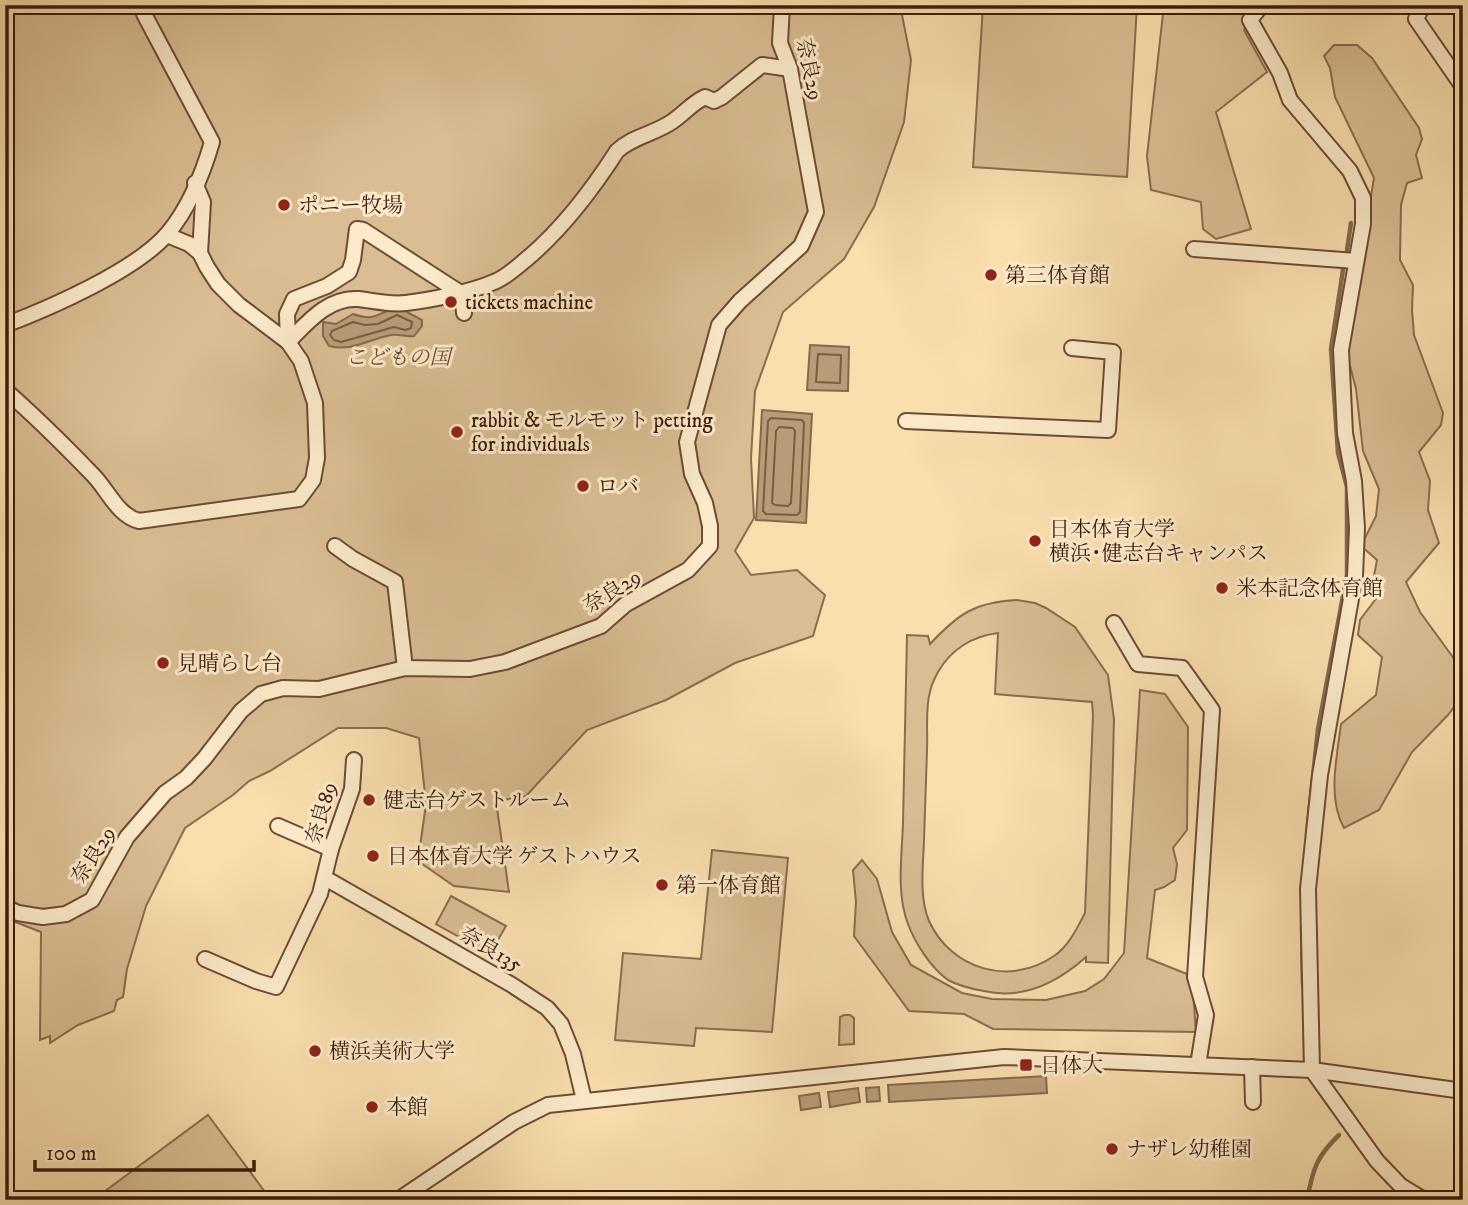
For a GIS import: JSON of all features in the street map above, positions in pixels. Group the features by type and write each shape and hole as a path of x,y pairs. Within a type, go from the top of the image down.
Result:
{"street":[{"path":"5,325 50,308 134,261 167,235 189,200 206,162 212,142 144,15 144,5"},
{"name":"奈良29","path":"5,907 18,914 44,917 66,914 92,900 127,837 165,793 186,778 204,759 241,711 261,694 283,688 319,689 405,668 470,669 505,662 601,626 626,604 688,570 710,547 710,526 705,503 692,474 687,442 719,325 740,301 801,246 816,212 790,69 780,43 782,5"},
{"path":"1262,5 1250,20 1280,74 1290,100 1350,171 1363,198 1363,224 1341,350 1345,433 1354,481 1357,528 1355,576 1320,775 1308,889 1312,1070 1377,1161 1401,1186 1423,1200"},
{"path":"1423,5 1416,19 1463,87"},
{"path":"288,342 324,307 340,302 356,299 387,304 409,303 459,292 493,282 506,275 567,221 617,151 627,142 673,121 705,97 714,101 722,97 762,65 790,69"},
{"path":"195,183 204,202 200,253"},
{"path":"288,342 287,314 295,299 335,282 349,272 357,229 363,230 459,292 464,313"},
{"path":"5,390 95,477 131,519 299,499 313,480 317,457 314,403 302,361 288,342 239,305 218,284 200,253 189,244 167,235"},
{"path":"1195,249 1356,261"},
{"path":"906,421 1108,430 1114,352 1072,348"},
{"path":"5,406 21,404"},
{"path":"335,546 395,582 405,668"},
{"path":"1114,623 1139,664 1182,668 1212,710 1195,977 1206,1016 1198,1065"},
{"name":"奈良89","path":"205,959 276,987 320,894 331,849 352,789 354,760"},
{"path":"278,826 331,849"},
{"name":"奈良135","path":"325,878 512,985 547,1008 561,1024 573,1054 584,1100"},
{"path":"398,1200 525,1116 548,1105 996,1057 1312,1070 1463,1091"},
{"path":"1252,1067 1253,1102"}],"green space":[{"name":"こどもの国","path":"5,5 900,5 911,60 904,122 874,207 844,259 783,312 755,391 751,458 754,518 735,551 751,575 797,570 825,595 813,636 735,663 666,700 587,730 526,796 496,801 509,892 454,886 418,861 426,804 419,738 386,728 338,728 270,771 249,781 185,828 146,906 127,969 123,997 117,1000 114,1011 78,1025 50,1043 50,1036 40,1040 41,932 5,918"},
{"path":"983,5 1137,5 1127,177 973,167"},
{"path":"1164,5 1256,5 1244,30 1267,72 1216,112 1251,229 1216,239 1203,229 1201,202 1151,190 1147,156"},
{"path":"1334,45 1357,45 1372,58 1419,128 1422,139 1416,155 1422,178 1407,183 1401,205 1400,260 1413,285 1414,335 1443,413 1441,425 1419,452 1430,481 1428,510 1439,543 1406,582 1420,612 1463,671 1463,695 1448,715 1412,752 1379,810 1344,828 1336,804 1335,791 1341,724 1376,695 1382,657 1358,635 1360,620 1378,596 1374,576 1377,560 1361,546 1376,516 1379,489 1363,451 1356,389 1346,350 1374,178 1335,97 1330,68 1324,56"},
{"path":"1002,601 1035,603 1075,627 1108,675 1114,719 1108,963 1086,962 1086,957 1052,981 1026,991 1012,993 970,988 952,982 942,975 919,947 908,924 902,900 901,874 907,635 928,636 930,644 968,611","holes":["998,633 995,694 1092,702 1093,715 1085,913 1072,936 1054,956 1037,965 1000,971 983,968 951,951 929,921 923,892 927,713 932,684 943,664 956,650 980,637"]},
{"path":"1140,690 1165,694 1188,727 1187,830 1173,848 1177,864 1175,880 1155,890 1147,958 1192,976 1196,1032 993,1029 964,1014 909,1011 854,936 856,902 853,870 862,860 877,879 892,932 911,965 962,993 992,999 1046,1000 1085,991 1104,979 1124,953"},
{"path":"712,850 788,858 772,1032 696,1028 694,1046 615,1040 623,953 701,959"},
{"path":"451,896 506,926 490,954 436,924"},
{"path":"844,1015 854,1018 854,1044 839,1045 840,1017"},
{"path":"208,1115 271,1200 93,1200"}],"water":[{"path":"398,307 422,320 422,326 414,336 391,335 353,346 337,347 329,346 323,336 323,322 336,324 353,314 372,317"},
{"path":"810,345 849,347 848,391 807,390"},
{"path":"762,410 812,414 806,523 756,520"},
{"path":"1046,1076 1047,1093 889,1102 888,1085"},
{"path":"879,1087 880,1101 867,1102 866,1088"},
{"path":"858,1088 860,1102 830,1107 828,1092"},
{"path":"819,1093 821,1107 801,1110 799,1096"}],"waterway":[{"path":"1347,250 1351,223"},
{"path":"1307,834 1318,729 1347,575 1347,487 1338,453 1331,349 1343,270"},
{"path":"1302,927 1303,984"},
{"path":"1307,1200 1317,1164 1339,1135"}],"place":[{"name":"ポニー牧場","path":"284,205"},
{"name":"第三体育館","path":"991,275"},
{"name":"tickets machine","path":"451,302"},
{"name":"rabbit & モルモット petting for individuals","path":"457,432"},
{"name":"ロバ","path":"583,486"},
{"name":"日本体育大学 横浜･健志台キャンパス","path":"1035,541"},
{"name":"米本記念体育館","path":"1222,588"},
{"name":"見晴らし台","path":"163,663"},
{"name":"健志台ゲストルーム","path":"369,800"},
{"name":"日本体育大学 ゲストハウス","path":"373,856"},
{"name":"第一体育館","path":"662,885"},
{"name":"横浜美術大学","path":"315,1051"},
{"name":"日体大","path":"1026,1065"},
{"name":"本館","path":"372,1107"},
{"name":"ナザレ幼稚園","path":"1112,1149"}]}
